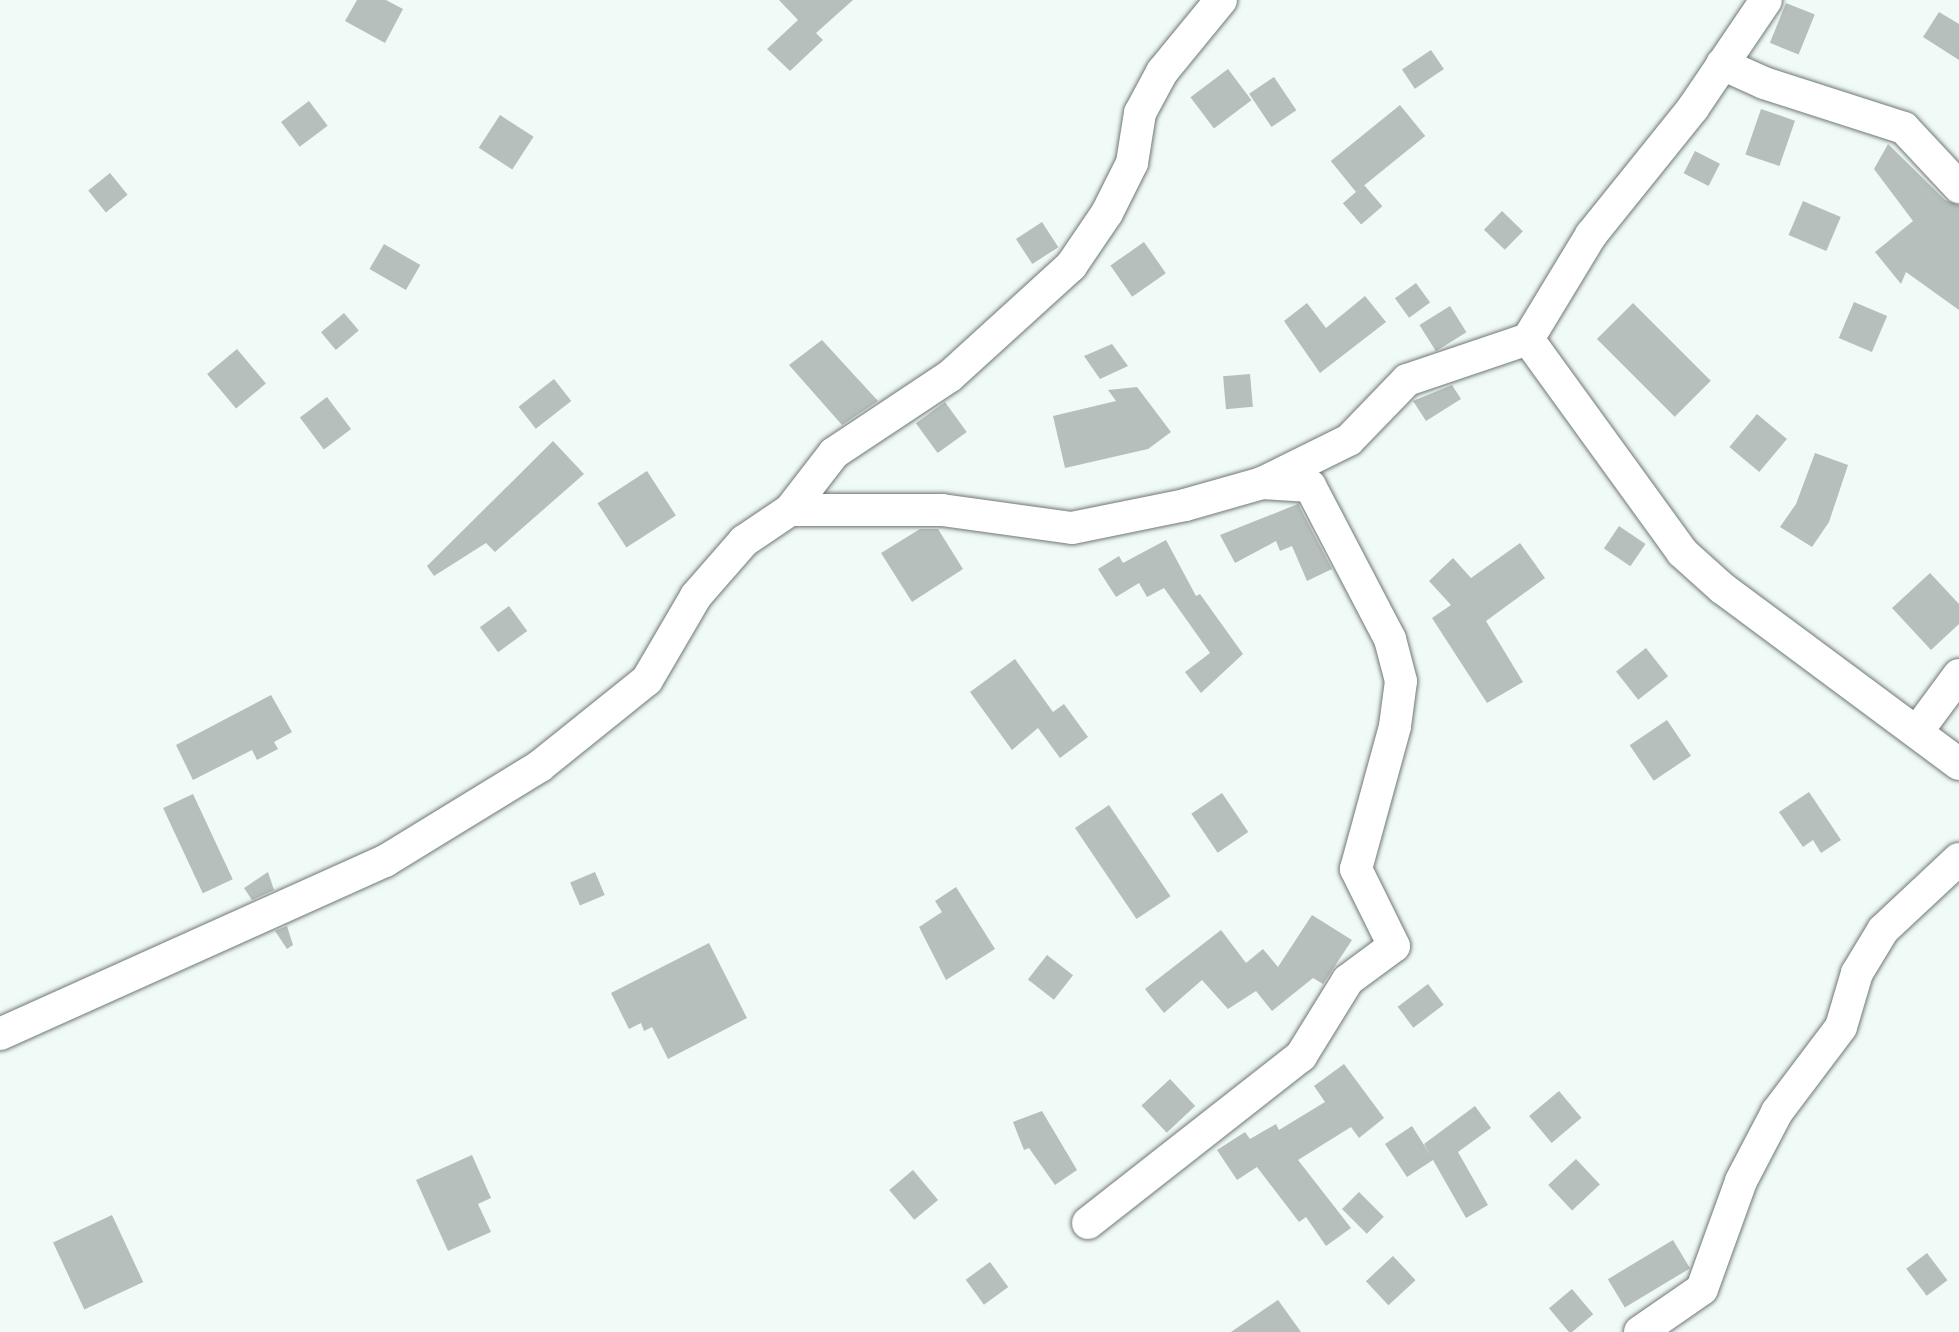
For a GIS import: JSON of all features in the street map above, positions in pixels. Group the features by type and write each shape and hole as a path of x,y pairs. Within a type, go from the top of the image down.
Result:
{"street":[{"path":"0,1034 385,861 540,766 647,680 696,596 744,541 790,510 834,453 950,376 1071,266 1107,213 1132,163 1140,113 1162,72 1221,0"},
{"path":"790,510 942,510 1072,528 1262,483 1349,440 1407,380 1528,339 1591,235 1693,108 1766,0"},
{"path":"1722,64 1764,83 1904,128 1959,187"},
{"path":"1528,339 1682,552 1722,588 1919,729 1959,764"},
{"path":"1088,1223 1301,1056 1348,980 1394,946 1356,869 1395,726 1401,681 1390,639 1310,486 1262,483"},
{"path":"1919,729 1959,675"},
{"path":"1640,1332 1702,1289 1741,1181 1777,1112 1841,1027 1857,973 1883,930 1959,859"}],"building":[{"path":"357,0 386,0 403,9 385,43 345,21"},
{"path":"779,0 853,0 816,33 823,40 790,71 767,49 798,20"},
{"path":"1786,3 1815,15 1799,54 1770,43"},
{"path":"1939,12 1959,24 1959,60 1923,37"},
{"path":"1431,50 1444,69 1415,89 1402,70"},
{"path":"1228,69 1251,100 1214,128 1190,97"},
{"path":"1274,77 1296,110 1271,127 1249,94"},
{"path":"309,101 328,126 300,147 281,122"},
{"path":"1400,105 1425,136 1356,192 1331,161"},
{"path":"1761,109 1795,121 1779,166 1745,154"},
{"path":"500,115 534,137 512,169 479,148"},
{"path":"1888,144 1945,200 1959,205 1959,310 1906,272 1901,284 1875,252 1913,221 1874,169"},
{"path":"1695,151 1720,164 1709,186 1684,173"},
{"path":"110,173 128,195 106,212 88,191"},
{"path":"1364,185 1382,206 1361,225 1343,203"},
{"path":"1803,201 1841,217 1826,251 1789,235"},
{"path":"1502,211 1523,231 1505,250 1484,230"},
{"path":"1042,222 1058,247 1032,264 1016,239"},
{"path":"1144,242 1166,273 1132,297 1110,266"},
{"path":"384,244 420,265 406,290 370,269"},
{"path":"1416,283 1430,302 1409,318 1395,298"},
{"path":"1365,296 1386,322 1320,373 1284,321 1307,303 1326,328"},
{"path":"1854,302 1887,316 1872,352 1839,338"},
{"path":"1633,303 1711,381 1675,417 1597,339"},
{"path":"1450,306 1466,332 1436,351 1419,325"},
{"path":"344,313 359,331 336,350 321,332"},
{"path":"822,340 878,401 842,425 789,365"},
{"path":"1112,344 1128,366 1100,379 1084,356"},
{"path":"237,349 266,383 236,409 207,374"},
{"path":"1250,374 1253,407 1226,409 1223,376"},
{"path":"554,379 571,401 536,429 519,407"},
{"path":"1452,385 1461,399 1426,421 1413,401"},
{"path":"1137,387 1171,432 1148,449 1065,468 1053,416 1116,401 1108,390"},
{"path":"327,397 351,429 324,449 300,417"},
{"path":"945,402 967,432 938,453 916,423"},
{"path":"1757,414 1787,439 1759,472 1729,447"},
{"path":"553,441 584,474 495,552 486,543 434,576 427,566"},
{"path":"1815,453 1848,465 1829,522 1812,547 1780,527 1796,504"},
{"path":"647,471 676,515 626,548 598,503"},
{"path":"1298,504 1332,569 1307,581 1292,546 1280,551 1276,541 1235,563 1220,535"},
{"path":"1619,526 1646,544 1630,566 1604,548"},
{"path":"920,529 938,529 963,569 912,602 881,553"},
{"path":"1166,540 1196,596 1200,594 1243,654 1201,693 1185,672 1210,653 1164,588 1147,597 1139,583 1116,597 1098,569 1119,556 1123,563"},
{"path":"1520,543 1545,578 1486,621 1523,682 1487,703 1432,618 1451,605 1429,581 1453,558 1471,578"},
{"path":"1930,573 1959,604 1959,624 1931,650 1892,608"},
{"path":"509,606 527,631 498,652 480,627"},
{"path":"1646,648 1668,676 1638,700 1616,671"},
{"path":"1015,659 1053,712 1064,704 1088,737 1060,758 1038,728 1012,750 970,692"},
{"path":"271,695 292,732 274,742 278,749 257,760 252,750 193,780 176,745"},
{"path":"1667,720 1691,756 1654,781 1630,745"},
{"path":"1809,792 1841,840 1821,853 1813,840 1803,847 1779,812"},
{"path":"1222,793 1248,832 1218,853 1191,814"},
{"path":"193,794 233,879 203,893 163,808"},
{"path":"1109,805 1171,896 1137,919 1075,828"},
{"path":"268,872 274,890 252,900 244,888"},
{"path":"595,872 605,895 580,906 570,883"},
{"path":"956,887 995,949 946,980 919,927 942,912 935,901"},
{"path":"1312,915 1352,940 1323,984 1313,978 1272,1011 1256,991 1228,1009 1202,980 1164,1013 1145,989 1221,930 1246,963 1263,949 1278,967"},
{"path":"287,926 293,945 287,949 275,931"},
{"path":"709,943 747,1018 668,1059 652,1027 644,1031 641,1023 629,1029 611,993"},
{"path":"1047,955 1073,975 1054,1000 1028,979"},
{"path":"1428,984 1444,1005 1413,1028 1398,1007"},
{"path":"1344,1064 1384,1118 1359,1138 1351,1127 1298,1160 1351,1228 1326,1246 1306,1217 1299,1222 1257,1167 1237,1180 1217,1150 1245,1132 1250,1139 1276,1124 1279,1130 1325,1102 1314,1086"},
{"path":"1170,1079 1195,1106 1167,1133 1141,1106"},
{"path":"1559,1091 1581,1118 1552,1143 1529,1116"},
{"path":"1475,1106 1491,1128 1458,1152 1488,1205 1466,1218 1433,1160 1407,1177 1385,1144 1412,1126 1431,1156 1424,1144"},
{"path":"1042,1111 1077,1170 1055,1185 1029,1148 1024,1150 1013,1122"},
{"path":"472,1155 491,1198 478,1204 491,1232 448,1251 416,1180"},
{"path":"1576,1159 1600,1185 1572,1211 1548,1185"},
{"path":"913,1170 938,1200 914,1220 889,1190"},
{"path":"1359,1192 1384,1217 1367,1234 1342,1209"},
{"path":"112,1215 143,1282 84,1310 53,1242"},
{"path":"1673,1240 1690,1268 1625,1307 1608,1279"},
{"path":"1927,1253 1947,1280 1927,1296 1906,1269"},
{"path":"1393,1256 1416,1280 1388,1305 1366,1281"},
{"path":"990,1262 1008,1287 984,1305 966,1280"},
{"path":"1572,1289 1593,1314 1569,1332 1549,1308"},
{"path":"1278,1300 1301,1332 1231,1332"}]}
